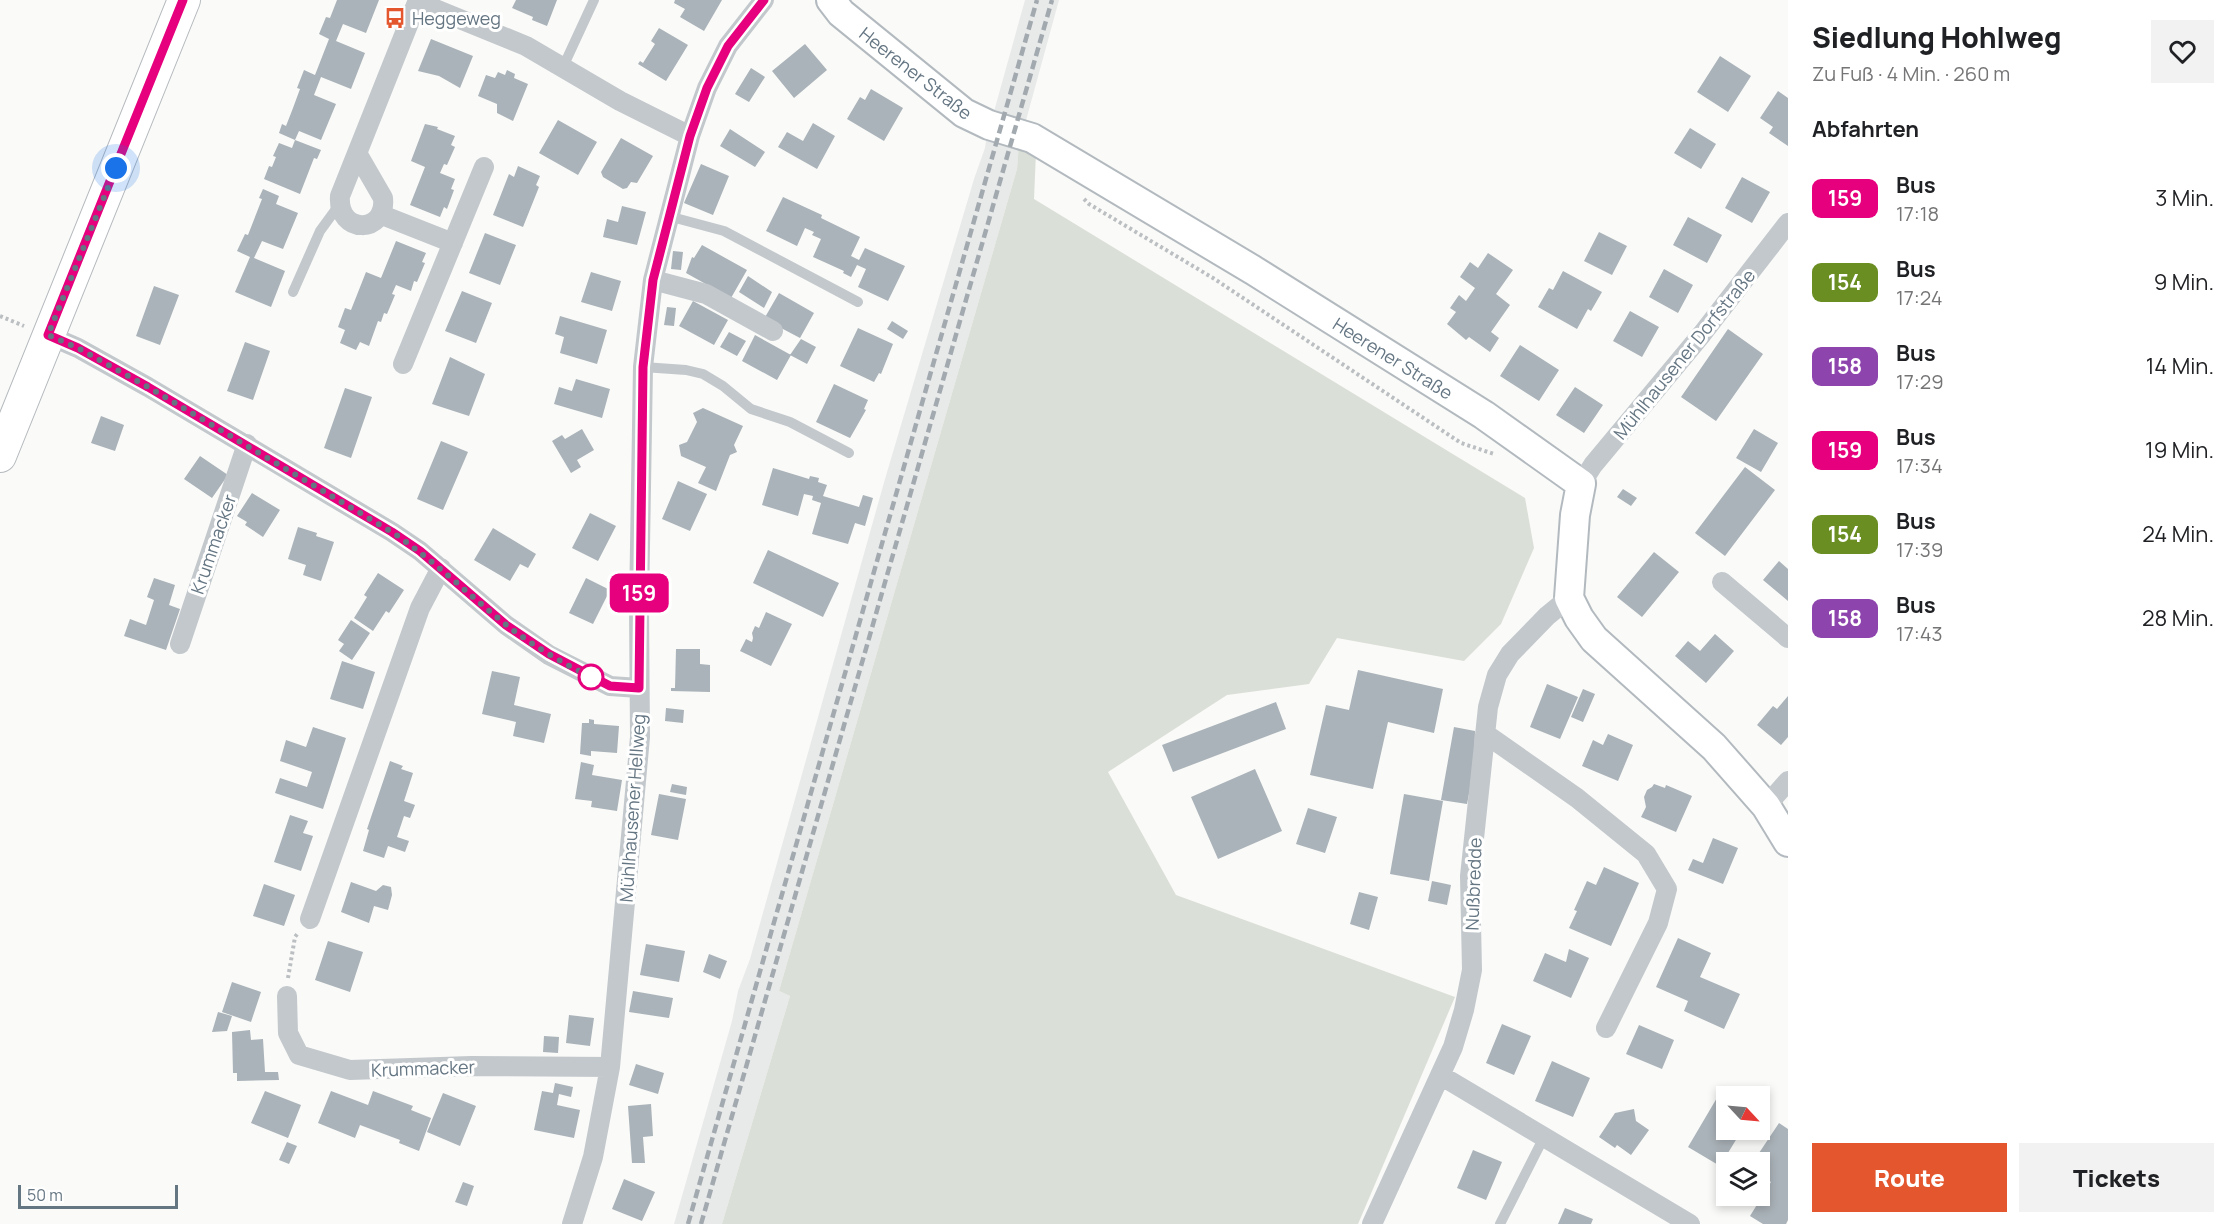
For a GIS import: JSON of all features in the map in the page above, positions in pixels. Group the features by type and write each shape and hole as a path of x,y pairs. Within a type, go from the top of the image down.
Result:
{"main road":[{"path":"0,456 184,0"}],"street":[{"name":"Mühlhausener Hellweg","path":"572,1224 593,1157 610,1067 640,737 643,367 653,280 690,136 707,88 728,46 764,0"},
{"name":"Heerener Straße","path":"831,0 841,13 964,113 989,125 1032,138 1213,246 1484,415 1581,484"},
{"path":"357,153 383,198 382,215 369,224 353,224 341,213 340,196 357,153 418,1 526,46 620,101 690,136"},
{"path":"403,364 484,167"},
{"path":"382,215 453,243"},
{"name":"Mühlhausener Dorfstraße","path":"1581,484 1593,465 1702,334 1788,223"},
{"path":"653,280 706,294 773,331"},
{"path":"48,335 78,348 148,387 392,532 441,568 506,625 549,654 610,686 639,688"},
{"name":"Krummacker","path":"180,644 247,444"},
{"path":"1581,484 1575,515 1569,598 1579,618 1594,639 1714,747 1766,807 1788,842"},
{"path":"310,919 420,608 441,568"},
{"path":"1722,582 1788,638"},
{"name":"Nußbredde","path":"1440,1075 1453,1047 1464,1010 1472,970 1470,876 1488,707 1497,675 1510,654 1547,616 1569,598"},
{"path":"1486,735 1577,798 1646,854 1668,889 1658,923 1606,1028"},
{"path":"1766,807 1788,781"},
{"name":"Krummacker","path":"287,996 288,1033 299,1055 350,1070 471,1066 610,1067"},
{"path":"1372,1224 1440,1075 1690,1224"}],"lane":[{"path":"563,67 594,0"},
{"path":"293,292 320,231 339,205"},
{"path":"668,216 724,231 858,302"},
{"path":"643,367 686,370 703,374 723,386 751,409 790,422 849,453"},
{"path":"1500,1224 1544,1137"}],"path":[{"path":"1082,197 1089,204 1213,278 1461,443 1501,456"},
{"path":"287,996 295,937 310,919"}],"shaded area":[{"path":"1025,0 1059,0 1025,124 993,115"},
{"path":"987,134 1019,143 1017,169 779,991 790,996 722,1224 674,1224 732,1021 738,991 750,959 885,479 985,148"},
{"path":"1019,143 1036,152 1034,199 1525,498 1534,548 1501,624 1464,661 1337,638 1309,684 1227,695 1108,772 1176,895 1455,997 1358,1224 722,1224 790,996 779,991 1017,169"}],"building":[{"path":"337,0 379,0 366,33 343,24 336,41 365,53 351,89 321,77 314,95 336,104 321,140 299,131 295,140 279,133 282,124 286,126 300,89 297,88 304,70 315,75 329,39 319,34 326,17 330,18"},
{"path":"516,0 557,0 547,26 512,8"},
{"path":"675,0 722,0 704,31 680,17 685,9 674,3"},
{"path":"659,28 688,45 666,81 638,64 640,61 643,63 655,44 651,41"},
{"path":"431,39 473,56 460,88 439,76 418,71"},
{"path":"805,44 827,70 794,98 772,71"},
{"path":"1720,56 1751,76 1728,112 1697,92"},
{"path":"751,68 765,77 749,102 735,94"},
{"path":"507,70 515,74 514,78 528,84 513,121 497,113 497,104 478,96 486,75 495,78 498,72 505,75"},
{"path":"871,89 903,108 884,141 847,119 860,97 865,100"},
{"path":"1778,91 1788,98 1788,146 1769,133 1773,127 1760,118"},
{"path":"558,120 597,142 578,175 539,153"},
{"path":"813,123 835,136 817,169 778,147 787,132 803,141"},
{"path":"425,124 438,127 437,129 455,136 451,145 455,147 447,165 444,164 440,173 455,179 451,189 454,190 447,209 444,207 440,217 410,205 425,167 411,161"},
{"path":"1690,128 1716,144 1701,169 1674,153"},
{"path":"730,129 765,152 755,167 720,146"},
{"path":"621,138 653,156 637,183 631,182 627,188 623,189 603,177 601,172"},
{"path":"295,140 321,150 317,159 314,158 300,194 264,179 269,166 272,167 276,157 273,156 279,143 292,148"},
{"path":"701,164 729,176 713,215 684,203"},
{"path":"518,166 540,176 536,185 539,187 523,227 493,215 509,174 514,177"},
{"path":"1742,177 1770,192 1752,223 1725,208"},
{"path":"263,189 279,196 276,204 298,213 283,249 262,241 254,258 285,271 271,307 235,292 250,257 237,251 245,234 248,235 262,199 259,198"},
{"path":"783,197 822,215 821,218 860,237 851,256 859,260 865,248 905,266 888,301 858,287 866,269 857,265 851,277 843,273 844,271 813,257 821,239 812,235 814,232 805,228 797,246 766,231"},
{"path":"622,206 646,212 637,245 603,237 607,219 618,222"},
{"path":"1688,217 1722,235 1707,263 1673,245"},
{"path":"1599,232 1627,246 1612,275 1584,261"},
{"path":"485,233 516,245 500,285 469,273"},
{"path":"396,241 426,253 422,262 425,263 417,282 414,281 411,291 396,285 392,294 395,295 387,314 384,313 381,322 378,321 369,346 360,342 356,350 340,343 345,330 338,327 345,308 351,310 366,272 381,278"},
{"path":"702,245 747,270 731,298 686,273 692,257 694,258"},
{"path":"673,251 683,252 681,270 671,269"},
{"path":"1488,253 1513,270 1496,294 1510,305 1491,332 1499,338 1490,352 1469,337 1466,340 1447,324 1456,312 1450,308 1459,295 1466,301 1475,288 1460,277 1470,262 1478,268"},
{"path":"1664,269 1693,285 1678,313 1649,297"},
{"path":"1563,271 1602,292 1591,311 1588,309 1577,329 1538,307 1549,288 1553,290"},
{"path":"591,272 621,281 612,311 581,302"},
{"path":"748,276 772,292 764,308 739,292"},
{"path":"154,286 179,295 160,345 136,336"},
{"path":"462,291 492,303 476,343 445,331"},
{"path":"779,293 814,313 800,338 764,319"},
{"path":"693,301 728,320 714,345 679,326"},
{"path":"667,307 676,308 674,326 664,325"},
{"path":"1630,311 1659,327 1642,357 1613,341"},
{"path":"560,316 607,330 597,364 560,353 564,337 555,334"},
{"path":"892,321 908,331 903,339 887,329"},
{"path":"858,328 893,344 881,374 879,373 874,382 840,366"},
{"path":"1728,329 1763,354 1716,421 1681,397"},
{"path":"729,332 746,341 737,356 720,347"},
{"path":"755,335 791,355 777,380 742,361"},
{"path":"801,339 816,347 807,364 790,355"},
{"path":"245,342 270,351 253,400 227,391"},
{"path":"1520,345 1559,370 1539,401 1500,376"},
{"path":"450,357 485,374 469,416 432,404"},
{"path":"576,379 610,389 602,418 554,404 559,387 572,391"},
{"path":"834,384 868,400 864,409 866,410 850,438 816,422"},
{"path":"1575,387 1603,405 1584,433 1556,415"},
{"path":"345,388 372,397 351,458 324,448"},
{"path":"703,408 743,426 734,445 737,452 730,455 716,491 698,483 706,467 681,456 679,445 687,442 697,422 693,413"},
{"path":"101,416 124,425 115,451 91,443"},
{"path":"582,429 594,450 577,460 581,467 571,473 552,441 562,435 565,439"},
{"path":"1754,429 1778,443 1761,472 1736,458"},
{"path":"441,441 468,452 443,510 417,499"},
{"path":"200,456 228,475 212,498 184,479"},
{"path":"1745,467 1775,490 1725,556 1695,533"},
{"path":"773,468 809,479 810,476 819,478 818,482 827,485 823,496 859,507 863,495 873,498 865,526 855,523 848,544 812,534 821,503 812,500 813,496 804,494 798,516 762,505"},
{"path":"678,481 707,494 690,531 662,519"},
{"path":"1623,489 1637,498 1631,506 1617,497"},
{"path":"252,493 280,510 263,537 245,525 247,522 237,516"},
{"path":"590,513 616,526 598,561 572,548"},
{"path":"298,527 334,542 321,581 303,575 306,565 288,559"},
{"path":"493,528 536,554 528,568 520,564 510,581 474,560"},
{"path":"768,550 839,583 823,617 753,583"},
{"path":"1654,552 1679,572 1642,617 1617,597"},
{"path":"1779,561 1788,569 1788,601 1763,580"},
{"path":"378,573 404,590 389,613 386,611 373,631 354,618 367,597 364,595"},
{"path":"154,578 175,585 169,605 180,609 166,650 124,636 130,619 146,625 154,600 147,597"},
{"path":"586,578 610,590 593,624 569,613"},
{"path":"766,612 792,624 771,666 740,651 746,639 752,642 755,626 759,628"},
{"path":"351,620 370,633 352,660 339,651 344,644 338,640"},
{"path":"1715,634 1734,651 1706,683 1675,656 1688,641 1700,651"},
{"path":"676,649 700,649 700,664 710,665 710,692 671,691 671,688 675,688"},
{"path":"342,661 375,672 363,709 330,699"},
{"path":"1358,670 1443,689 1434,733 1388,722 1373,789 1310,775 1326,705 1349,710"},
{"path":"492,671 520,677 514,705 551,714 544,743 513,736 516,722 482,714"},
{"path":"1547,684 1578,697 1560,739 1530,727"},
{"path":"1583,689 1595,694 1583,722 1571,717"},
{"path":"1788,696 1788,737 1781,745 1757,725 1773,706 1777,709"},
{"path":"1276,702 1286,729 1173,772 1162,745"},
{"path":"666,708 684,710 683,723 665,721"},
{"path":"589,719 594,720 594,724 619,726 617,753 591,751 591,756 580,754 582,723 589,723"},
{"path":"313,727 346,738 323,809 275,793 280,778 307,787 312,772 280,761 286,740 306,747"},
{"path":"1454,727 1475,731 1474,769 1467,804 1441,800"},
{"path":"1608,734 1633,745 1618,781 1582,766 1593,740 1603,745"},
{"path":"390,761 403,766 401,769 413,773 404,801 415,805 410,818 404,816 397,837 409,841 405,852 388,846 384,858 363,851 369,830 367,829"},
{"path":"581,762 594,765 592,775 622,780 617,811 591,807 592,801 575,799"},
{"path":"1255,769 1282,831 1218,859 1191,797"},
{"path":"672,784 687,787 686,795 670,792"},
{"path":"1654,784 1665,788 1666,785 1692,796 1676,832 1641,817 1646,807 1644,797 1647,790"},
{"path":"659,794 686,799 678,840 651,835"},
{"path":"1404,794 1443,801 1429,881 1390,874"},
{"path":"1308,808 1337,817 1325,853 1296,844"},
{"path":"290,815 308,821 303,833 313,836 301,871 274,862"},
{"path":"1713,838 1738,848 1723,884 1688,870 1693,859 1703,863"},
{"path":"1604,867 1639,883 1611,946 1569,928 1587,881 1596,885"},
{"path":"1432,881 1451,885 1447,905 1428,901"},
{"path":"351,882 376,891 383,885 391,887 392,895 388,910 374,906 369,923 341,912"},
{"path":"264,884 295,895 284,926 253,916"},
{"path":"1359,892 1378,897 1369,930 1350,924"},
{"path":"1678,938 1711,953 1700,977 1740,994 1724,1029 1684,1011 1688,1001 1656,987"},
{"path":"328,941 363,952 350,992 315,980"},
{"path":"646,944 685,951 679,982 640,975"},
{"path":"1569,949 1589,958 1571,998 1533,981 1545,953 1566,962"},
{"path":"709,954 727,961 720,979 703,972"},
{"path":"232,982 261,992 251,1022 222,1012"},
{"path":"633,991 673,998 669,1018 629,1012"},
{"path":"218,1012 232,1016 227,1031 212,1032"},
{"path":"569,1015 594,1018 590,1046 566,1043"},
{"path":"1502,1024 1531,1036 1514,1075 1486,1063"},
{"path":"1639,1025 1674,1040 1662,1069 1626,1054"},
{"path":"250,1030 251,1040 263,1039 265,1072 278,1072 279,1080 237,1081 237,1073 233,1073 232,1032"},
{"path":"544,1036 559,1037 558,1053 543,1052"},
{"path":"1552,1061 1590,1078 1573,1117 1535,1101"},
{"path":"636,1064 664,1073 658,1094 629,1085"},
{"path":"555,1083 573,1087 571,1097 559,1094 557,1105 580,1110 574,1138 534,1130 542,1091 553,1093"},
{"path":"265,1091 301,1105 288,1138 251,1123"},
{"path":"331,1091 368,1105 373,1091 413,1106 411,1110 431,1118 419,1151 399,1143 400,1140 360,1125 355,1138 318,1123"},
{"path":"443,1093 476,1106 460,1146 427,1132"},
{"path":"1716,1099 1716,1140 1736,1140 1729,1152 1716,1152 1716,1164 1688,1147"},
{"path":"651,1104 653,1136 643,1137 645,1163 632,1163 628,1106"},
{"path":"1634,1109 1636,1121 1649,1130 1631,1155 1617,1145 1615,1148 1599,1137 1615,1113"},
{"path":"1779,1123 1788,1129 1788,1220 1786,1224 1763,1224 1750,1216 1756,1206 1770,1206 1770,1152 1760,1152 1770,1140"},
{"path":"287,1142 297,1146 289,1164 279,1160"},
{"path":"1473,1150 1502,1162 1486,1200 1457,1188"},
{"path":"624,1179 655,1192 642,1221 612,1209"},
{"path":"463,1182 474,1186 467,1206 455,1202"},
{"path":"1565,1208 1593,1219 1591,1224 1558,1224"}],"railway":[{"path":"688,1224 1037,0"},
{"path":"701,1224 1052,0"}],"bus line":[{"name":"159","path":"183,0 48,335 78,348 148,387 392,532 441,568 506,625 549,654 610,686 639,688 643,367 653,280 690,136 707,88 728,46 764,0"}],"place":[{"name":"Heggeweg","path":"395,18"}],"route":[{"path":"116,168 48,335 78,348 148,387 392,532 441,568 506,625 549,654 591,677"}]}
